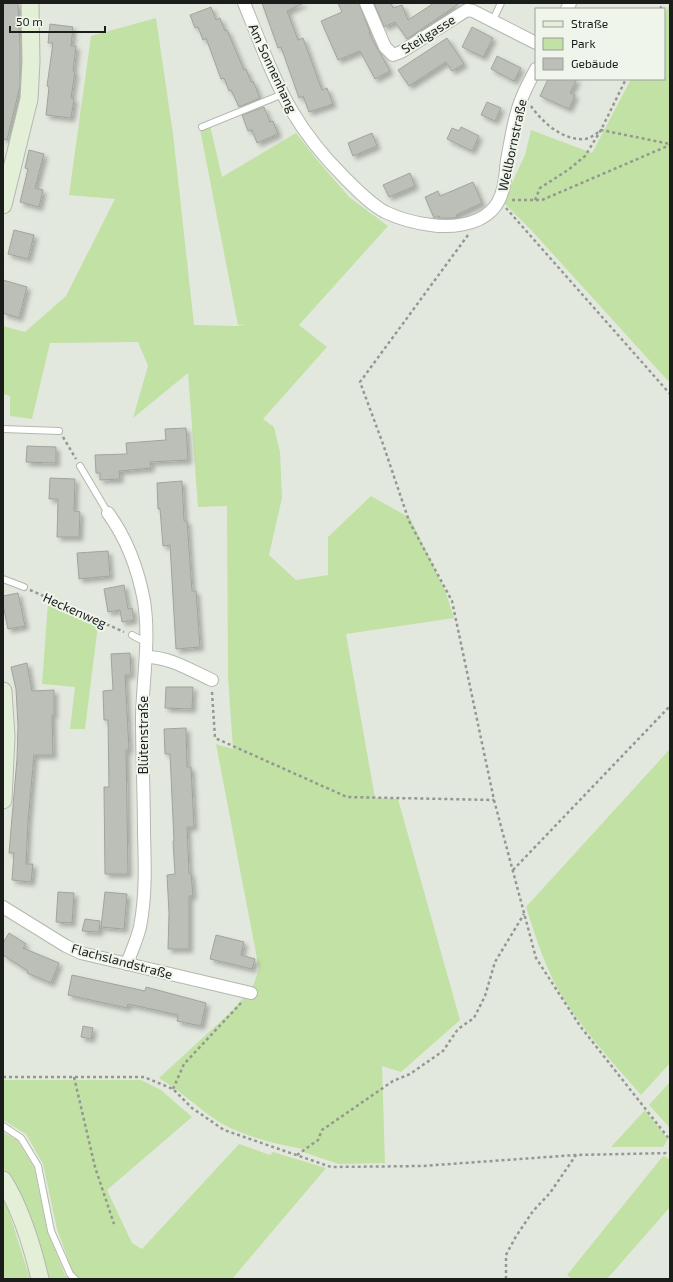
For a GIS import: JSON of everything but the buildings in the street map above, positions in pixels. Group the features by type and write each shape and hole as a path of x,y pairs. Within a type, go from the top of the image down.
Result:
{"main road":[{"path":"3,205 29,99 31,62 30,3"},
{"path":"3,691 6,736 3,800"},
{"path":"3,1180 17,1206 40,1279"}],"street":[{"name":"Am Sonnenhang","path":"244,3 271,70 283,94 304,129 324,156 350,184 383,211 402,219 438,226 453,226 468,223 491,212 499,200"},
{"name":"Steilgasse","path":"366,3 385,47 393,55 401,52 467,10 473,10 535,42"},
{"name":"Wellbornstraße","path":"499,200 505,180 516,115 523,94 535,71"},
{"name":"Blütenstraße","path":"108,512 118,527 134,563 144,602 147,643 142,694 145,877 144,904 139,928 127,964"},
{"path":"146,657 157,657 169,660 212,680"},
{"name":"Flachslandstraße","path":"3,907 66,946 93,956 251,993"}],"lane":[{"path":"493,20 501,3"},
{"path":"202,127 283,94"},
{"path":"3,429 59,431"},
{"path":"80,466 108,512"},
{"path":"3,579 24,587"},
{"path":"132,636 147,643"},
{"path":"3,1126 21,1138 38,1166 51,1231 70,1274 75,1279"}],"path":[{"path":"535,200 540,188 568,170 585,156 601,130 626,80"},
{"path":"523,94 544,122 557,131 573,138 584,139 592,137 601,130"},
{"path":"601,130 670,145"},
{"path":"499,200 542,200 670,145"},
{"path":"499,200 670,394"},
{"path":"482,217 360,382 409,521 452,601 494,800 536,958 580,1026 670,1140"},
{"path":"59,431 80,466"},
{"name":"Heckenweg","path":"24,587 132,636"},
{"path":"212,680 215,738 347,797 494,800"},
{"path":"513,871 670,706"},
{"path":"297,1155 318,1140 322,1130 393,1081 410,1074 443,1051 458,1029 474,1018 485,996 495,962 524,914"},
{"path":"173,1089 184,1064 251,993"},
{"path":"3,1077 144,1077 173,1089 192,1108 224,1130 331,1167 422,1166 576,1155 670,1153"},
{"path":"74,1077 95,1166 114,1224"},
{"path":"506,1279 506,1255 515,1238 533,1211 550,1193 576,1155"}],"green space":[{"path":"670,3 670,383 532,231 503,202 525,155 531,130 592,153 630,80 665,80 665,13"},
{"path":"156,18 173,134 194,325 238,326 246,324 238,325 199,124 209,121 222,177 296,133 349,197 388,226 299,325 327,347 263,419 274,427 280,452 282,498 269,555 296,580 328,575 328,537 371,496 410,518 445,590 454,618 346,634 375,798 398,799 460,1020 401,1072 382,1066 385,1163 339,1164 303,1152 303,1149 245,1134 213,1118 159,1078 232,1011 253,986 259,969 216,744 233,749 228,677 227,506 198,507 188,373 133,418 148,366 138,342 50,343 32,419 10,416 10,396 3,394 3,326 25,332 66,296 115,199 69,195 91,36"},
{"path":"48,602 98,625 85,729 70,729 75,687 42,684"},
{"path":"670,749 670,1063 641,1095 597,1044 576,1017 558,989 548,970 526,907"},
{"path":"3,1080 141,1080 161,1090 192,1117 107,1190 132,1243 142,1249 239,1144 270,1155 273,1152 326,1168 232,1279 79,1279 73,1273 57,1229 43,1164 26,1134 3,1120"},
{"path":"670,1082 670,1128 649,1105"},
{"path":"645,1110 668,1139 663,1147 611,1147"},
{"path":"3,1132 17,1140 34,1167 47,1230 65,1275 69,1279 46,1279 24,1203 3,1167"},
{"path":"663,1156 670,1159 670,1207 607,1279 572,1279 567,1275"},
{"path":"3,1199 8,1209 30,1279 3,1279"}]}
